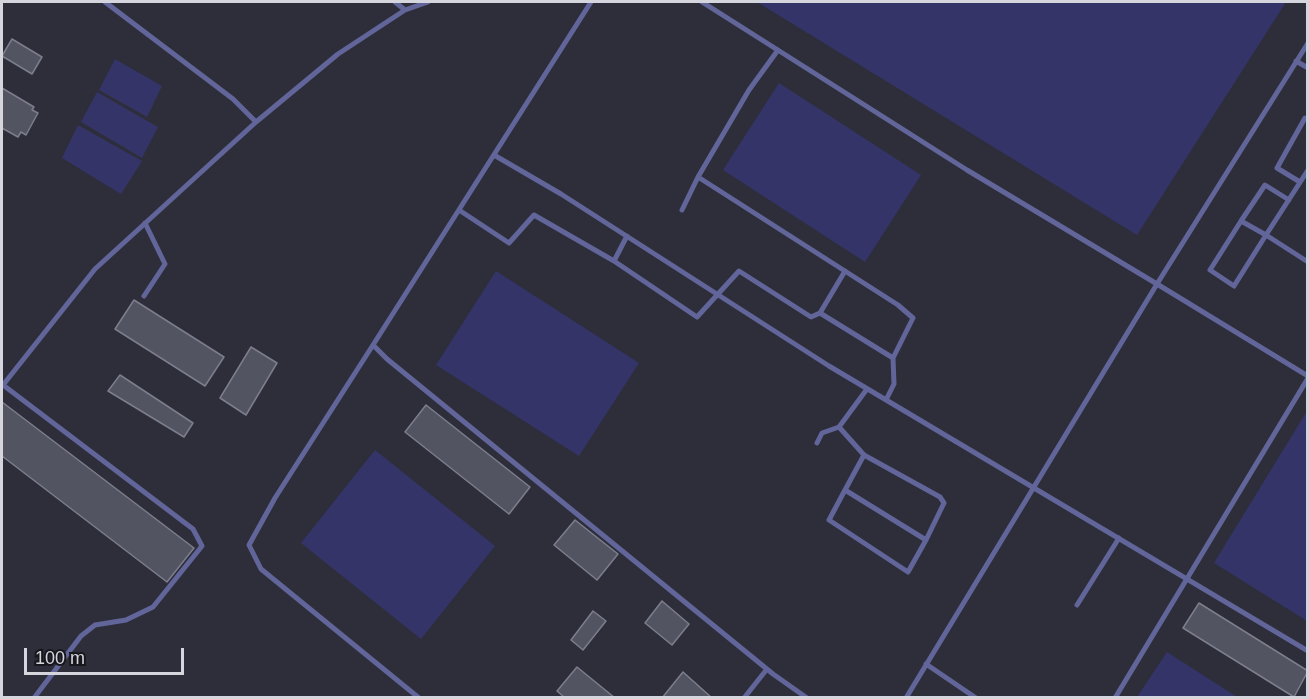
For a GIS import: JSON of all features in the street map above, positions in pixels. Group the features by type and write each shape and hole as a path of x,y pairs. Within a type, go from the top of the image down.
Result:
{"lane":[{"path":"105,2 233,99 256,122"},
{"path":"395,2 405,10"},
{"path":"34,698 81,636 95,625 126,620 153,607 202,546 193,529 2,385 95,269 256,122 338,54 405,10 428,2"},
{"path":"419,698 261,569 249,545 275,498 591,2"},
{"path":"702,2 967,170 1308,377 1114,698"},
{"path":"906,698 1157,284 1308,43"},
{"path":"682,210 698,177 749,90 778,50"},
{"path":"1296,61 1308,68"},
{"path":"1300,182 1277,168 1305,118 1308,119"},
{"path":"494,155 627,236 867,389 1119,538 1184,580 1308,651"},
{"path":"1289,200 1265,185 1210,270 1234,286 1266,235 1289,200 1308,170"},
{"path":"698,177 898,305 913,318 893,358 894,384 886,400"},
{"path":"459,210 508,243 534,215 614,261 697,317 720,295 739,271 811,317 820,313 845,271"},
{"path":"1241,221 1308,262"},
{"path":"144,296 165,264 145,223"},
{"path":"614,261 627,236"},
{"path":"820,313 893,358"},
{"path":"373,345 387,359 767,669 807,698"},
{"path":"817,443 822,433 839,427 867,389"},
{"path":"839,427 864,455 940,496 944,503 908,572 829,520 864,455"},
{"path":"845,490 926,540"},
{"path":"1077,605 1119,538"},
{"path":"926,664 976,698"},
{"path":"744,698 767,669"}],"shaded area":[{"path":"757,2 1286,2 1137,235"},
{"path":"115,59 162,86 147,117 99,90"},
{"path":"779,83 921,175 865,262 723,170"},
{"path":"97,92 158,127 142,158 81,122"},
{"path":"78,125 142,161 121,194 62,158"},
{"path":"496,271 639,363 579,456 436,365"},
{"path":"1307,411 1307,621 1214,563"},
{"path":"375,450 495,546 421,639 301,543"},
{"path":"1167,652 1237,697 1137,697"}],"building":[{"path":"12,39 42,57 32,74 2,56"},
{"path":"2,88 34,107 32,110 38,113 26,135 21,132 18,137 2,128"},
{"path":"134,300 224,357 205,386 115,329"},
{"path":"251,347 277,363 246,415 220,398"},
{"path":"120,375 193,423 184,437 108,391"},
{"path":"2,402 194,548 167,582 2,456"},
{"path":"426,405 530,487 509,514 405,432"},
{"path":"575,520 618,554 597,580 554,545"},
{"path":"662,601 689,624 672,645 645,623"},
{"path":"1199,603 1308,671 1294,697 1183,628"},
{"path":"593,611 606,621 583,650 571,640"},
{"path":"577,667 615,698 565,698 557,691"},
{"path":"683,672 712,698 662,698"}]}
